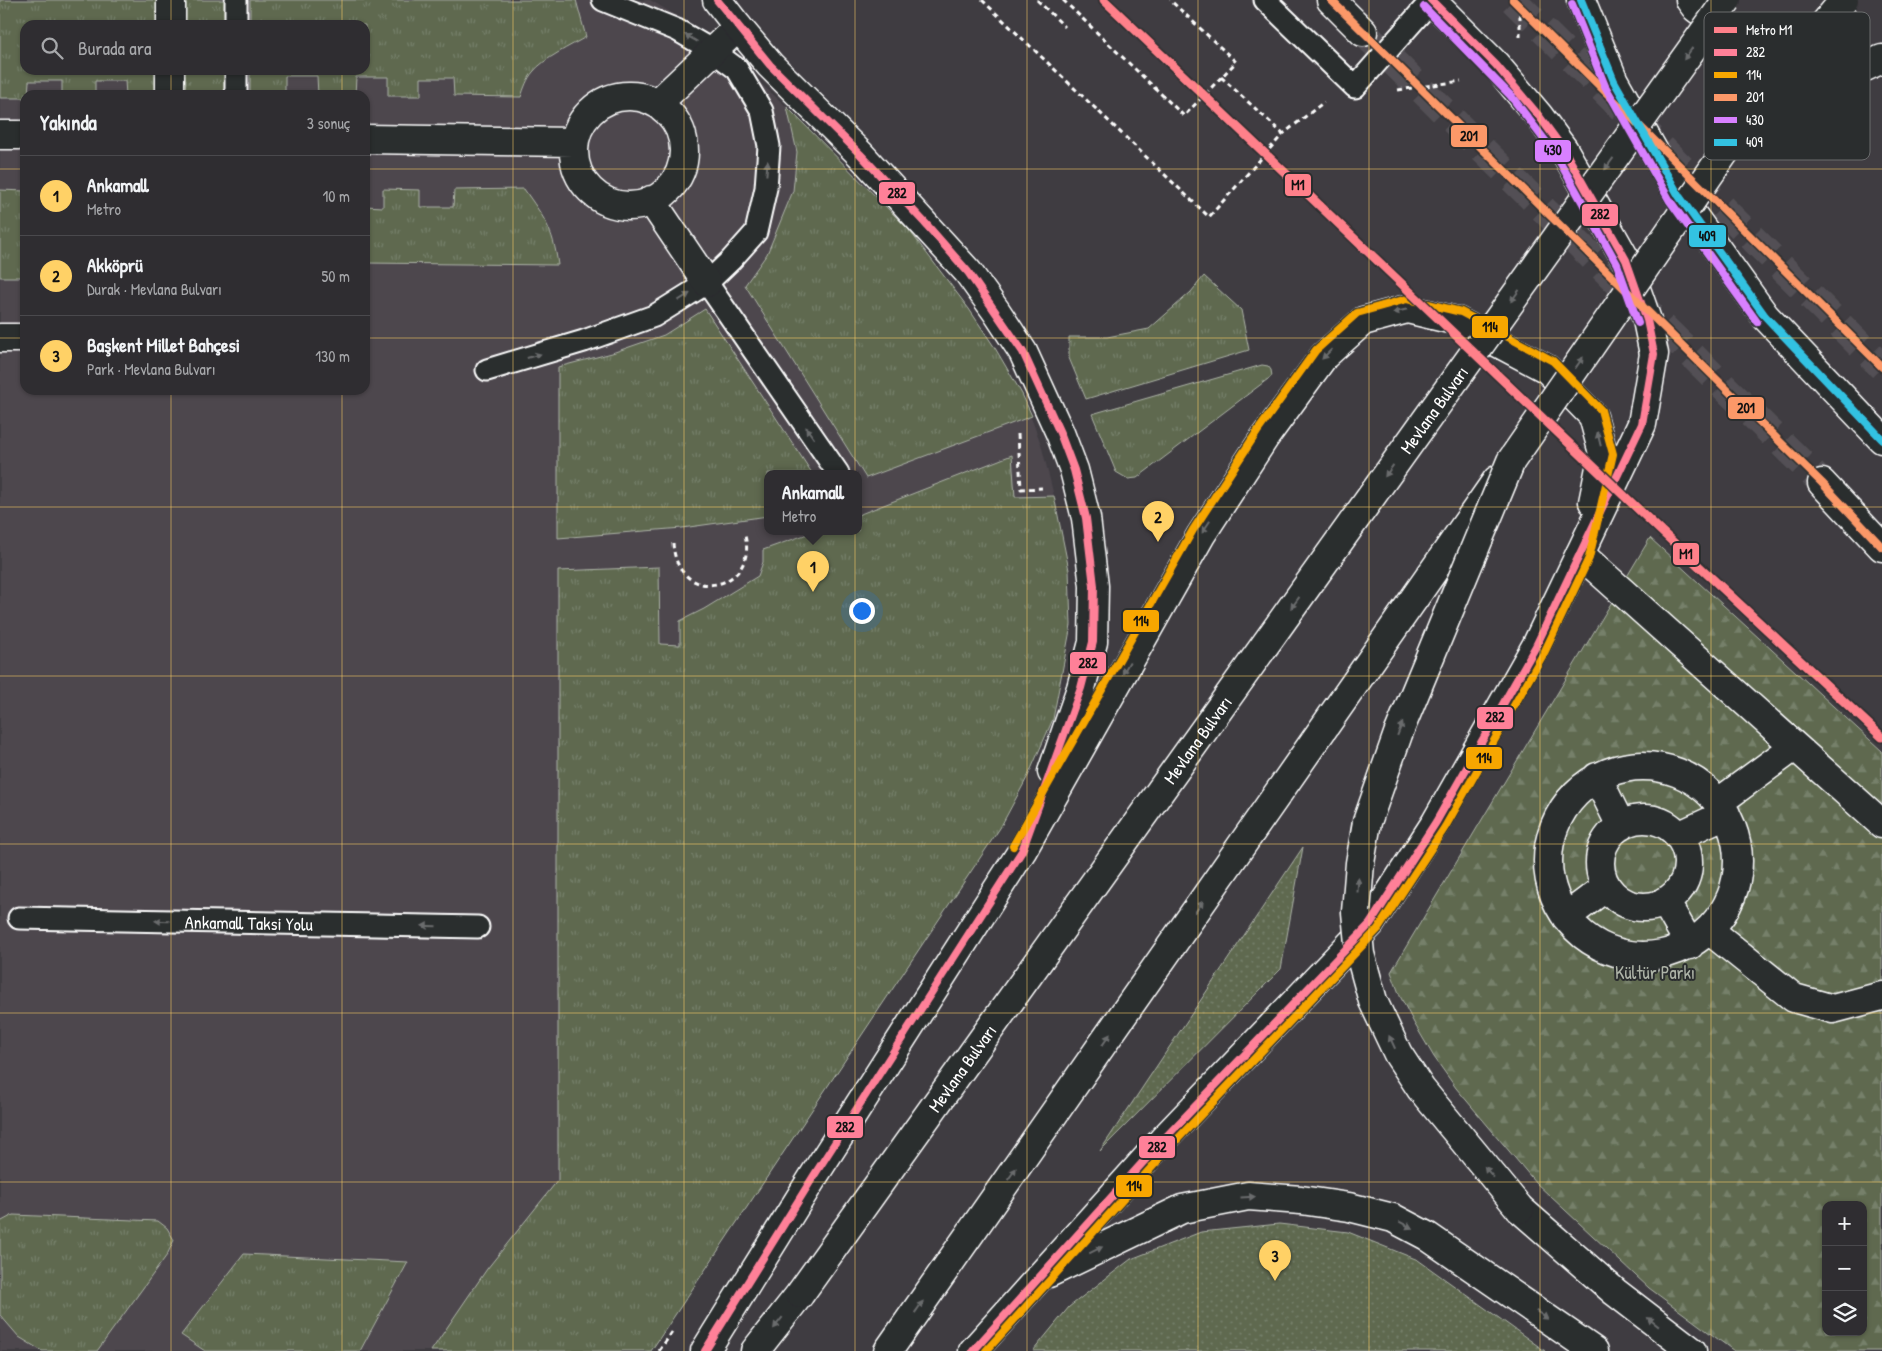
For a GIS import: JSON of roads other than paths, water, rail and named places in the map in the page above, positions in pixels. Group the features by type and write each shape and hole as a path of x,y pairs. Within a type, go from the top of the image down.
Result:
{"main road":[{"path":"171,0 171,20"},
{"path":"717,0 770,65 860,154 968,272 1023,352 1060,433 1086,518 1094,586 1092,642 1081,688 1022,851"},
{"path":"1330,0 1363,32"},
{"path":"973,1351 1163,1140 1370,924 1436,822 1536,646 1642,424 1654,354 1647,320 1626,260 1564,150 1519,90 1431,0"},
{"path":"1581,0 1614,81 1679,196 1765,316 1882,439"},
{"path":"1690,0 1704,14"},
{"name":"Mevlana Bulvarı","path":"1718,12 1727,0"},
{"path":"1834,12 1844,0"},
{"path":"658,103 738,28"},
{"name":"Mevlana Bulvarı","path":"755,1351 800,1294 1704,32"},
{"path":"1870,65 1882,59"},
{"path":"170,75 170,90"},
{"path":"637,96 658,103 674,118 683,138 684,159 676,179 662,195 642,204 621,205 600,198 584,183 575,164 574,142 581,122 596,106 616,97 637,96"},
{"path":"0,135 20,135"},
{"path":"370,139 574,142"},
{"path":"890,1349 1719,160"},
{"path":"652,200 707,283"},
{"path":"705,1351 805,1190 1022,851 1201,535 1264,437 1324,356 1363,321 1407,309 1457,321 1547,369 1593,416 1603,453 1580,554"},
{"path":"0,338 20,338"},
{"path":"1511,460 1398,734 1379,786 1366,830 1360,863 1356,912 1360,954 1373,1001 1398,1054 1421,1090 1520,1209 1615,1292 1692,1351"},
{"path":"1822,483 1882,547"},
{"path":"1580,554 1882,824"},
{"path":"1678,836 1723,808 1794,747"},
{"path":"1640,765 1662,767 1684,774 1703,786 1723,808 1730,820 1737,840 1739,860 1737,880 1730,900 1720,918 1699,937 1670,952 1650,956 1624,954 1610,951 1592,942 1576,929 1566,917 1553,893 1547,872 1548,849 1553,827 1563,807 1578,790 1597,777 1618,768 1640,765"},
{"path":"1597,777 1621,826"},
{"path":"1638,820 1653,820 1667,826 1678,836 1685,849 1688,863 1686,877 1679,890 1656,906 1628,905 1616,898 1606,887 1600,874 1599,859 1603,845 1612,833 1621,826 1638,820"},
{"path":"1566,917 1606,887"},
{"path":"1665,901 1699,937 1794,998 1834,1010 1882,996"},
{"path":"1036,1279 1182,1209 1248,1196 1301,1200 1349,1207 1393,1218 1427,1236 1594,1351"}],"lane":[{"path":"236,0 236,20"},
{"path":"487,370 584,341 654,316 707,283 756,232 766,188 769,146 762,111 737,69 713,51 678,30 603,0"},
{"path":"1265,0 1355,87 1431,0"},
{"path":"236,75 236,90"},
{"path":"707,283 836,470"},
{"name":"Ankamall Taksi Yolu","path":"19,918 478,927"}],"tunnel":[{"path":"1513,0 1882,367"},
{"path":"1363,32 1822,483"}],"metro line":[{"name":"M1","path":"1104,0 1659,529 1882,737"}],"place":[{"name":"Akköprü","path":"1158,542"},
{"name":"Ankamall","path":"813,592"},
{"name":"Başkent Millet Bahçesi","path":"1275,1281"}],"park label":[{"name":"Kültür Parkı","path":"1655,972"}]}
